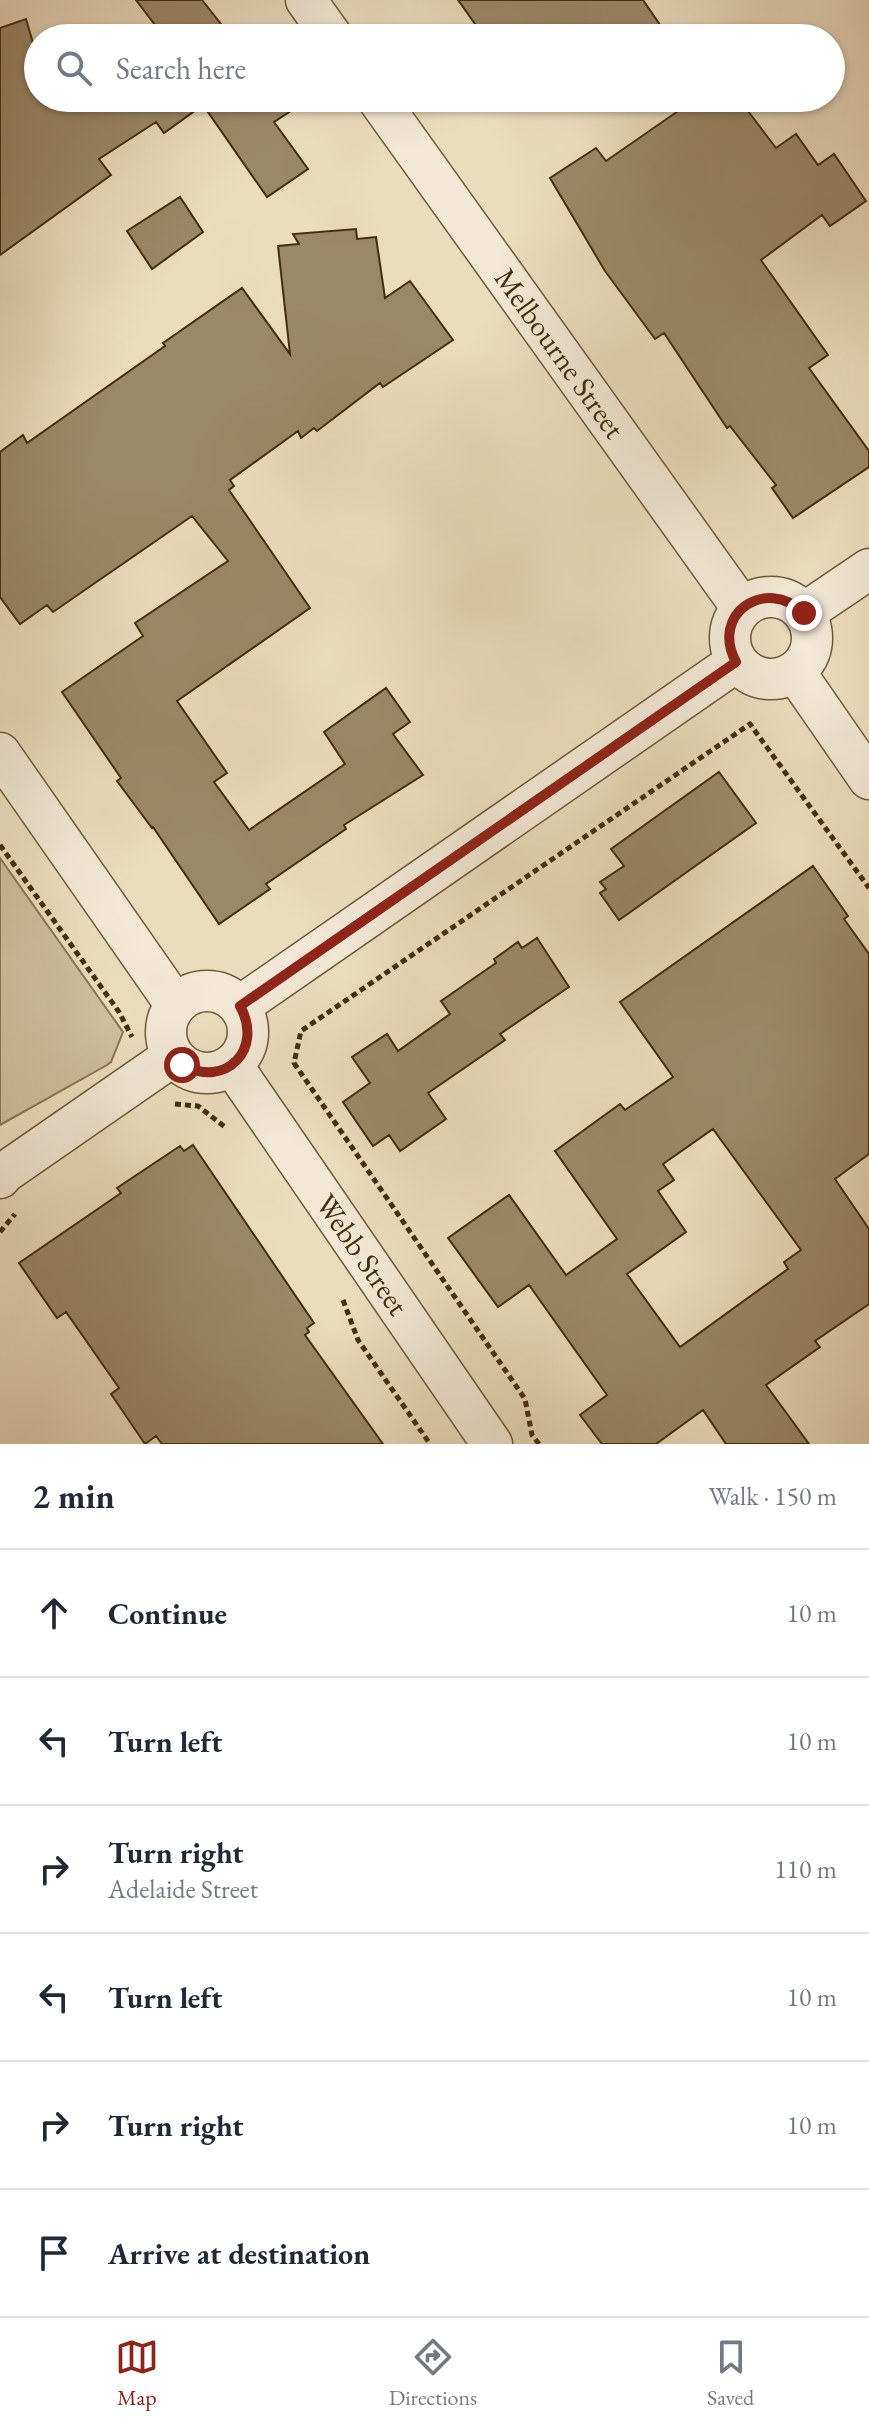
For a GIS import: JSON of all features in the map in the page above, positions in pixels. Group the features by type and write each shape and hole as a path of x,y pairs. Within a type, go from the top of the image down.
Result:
{"street":[{"path":"306,0 323,24"},
{"name":"Melbourne Street","path":"387,112 742,608"},
{"path":"804,613 869,569"},
{"path":"767,597 781,598 794,604 811,625 811,651 805,663 784,678 771,680 746,672 731,652 730,628 742,608 754,600 767,597"},
{"path":"240,1006 736,662"},
{"path":"795,672 869,779"},
{"path":"0,753 175,1004"},
{"path":"208,990 231,998 240,1006 249,1030 247,1043 232,1065 207,1074 194,1072 173,1056 166,1043 165,1030 175,1004 196,992 208,990"},
{"path":"9,1194 4,1173 173,1056"},
{"name":"Webb Street","path":"232,1065 492,1444"}],"path":[{"path":"539,1444 532,1435 525,1399 294,1063 301,1031 750,724 869,888"},
{"path":"0,845 119,1012 133,1036 125,1046"},
{"path":"171,1103 198,1106 230,1131"},
{"path":"0,1232 9,1194"},
{"path":"338,1288 358,1340 430,1444"}],"shaded area":[{"path":"0,858 123,1032 111,1062 0,1125"}],"building":[{"path":"136,0 202,0 221,24 154,24"},
{"path":"458,0 643,0 659,24 475,24"},
{"path":"26,19 24,112 193,112 164,133 156,122 99,159 111,175 0,255 0,28"},
{"path":"208,112 289,112 274,122 308,169 267,197"},
{"path":"677,112 749,112 776,148 796,134 818,165 834,154 866,201 830,226 822,215 761,260 828,355 809,368 869,451 869,467 793,518 772,488 776,485 730,426 727,428 664,333 655,339 605,271 550,178 596,148 606,161"},
{"path":"180,197 203,232 152,269 127,231"},
{"path":"356,229 357,239 376,237 385,298 410,281 453,340 383,387 380,383 317,431 314,428 301,438 298,431 230,480 234,486 229,490 310,608 177,701 227,773 214,782 249,830 345,764 324,732 386,688 410,722 393,734 423,775 344,825 346,829 266,884 270,889 219,924 153,827 117,781 121,778 62,692 143,636 135,623 228,561 192,516 53,612 47,605 20,624 0,597 0,452 23,435 27,443 242,288 290,354 278,246 299,244 293,234"},
{"path":"719,772 756,823 619,920 600,893 606,889 600,882 624,866 611,849"},
{"path":"813,866 848,916 844,919 869,954 869,1154 835,1179 869,1229 869,1304 815,1341 820,1347 766,1385 809,1444 726,1444 703,1410 656,1444 602,1444 580,1415 607,1395 529,1285 498,1307 448,1238 509,1195 566,1275 617,1239 555,1151 620,1104 625,1110 673,1077 620,1002","holes":["713,1129 801,1250 784,1262 788,1269 680,1347 627,1274 686,1232 658,1191 674,1180 663,1164"]},
{"path":"537,938 569,987 500,1034 505,1040 428,1093 446,1119 400,1151 389,1135 373,1146 343,1102 370,1083 352,1057 387,1034 398,1051 450,1014 441,1001 496,963 494,959 518,942 522,948"},
{"path":"193,1145 314,1323 307,1328 309,1332 305,1335 383,1444 162,1444 156,1436 145,1444 111,1394 119,1388 66,1312 57,1318 19,1263 121,1193 117,1188 180,1146 184,1151"}],"route":[{"path":"182,1065 194,1072 207,1074 232,1065 247,1043 249,1030 240,1006 736,662 731,652 730,628 742,608 754,600 781,598 804,613"}]}
